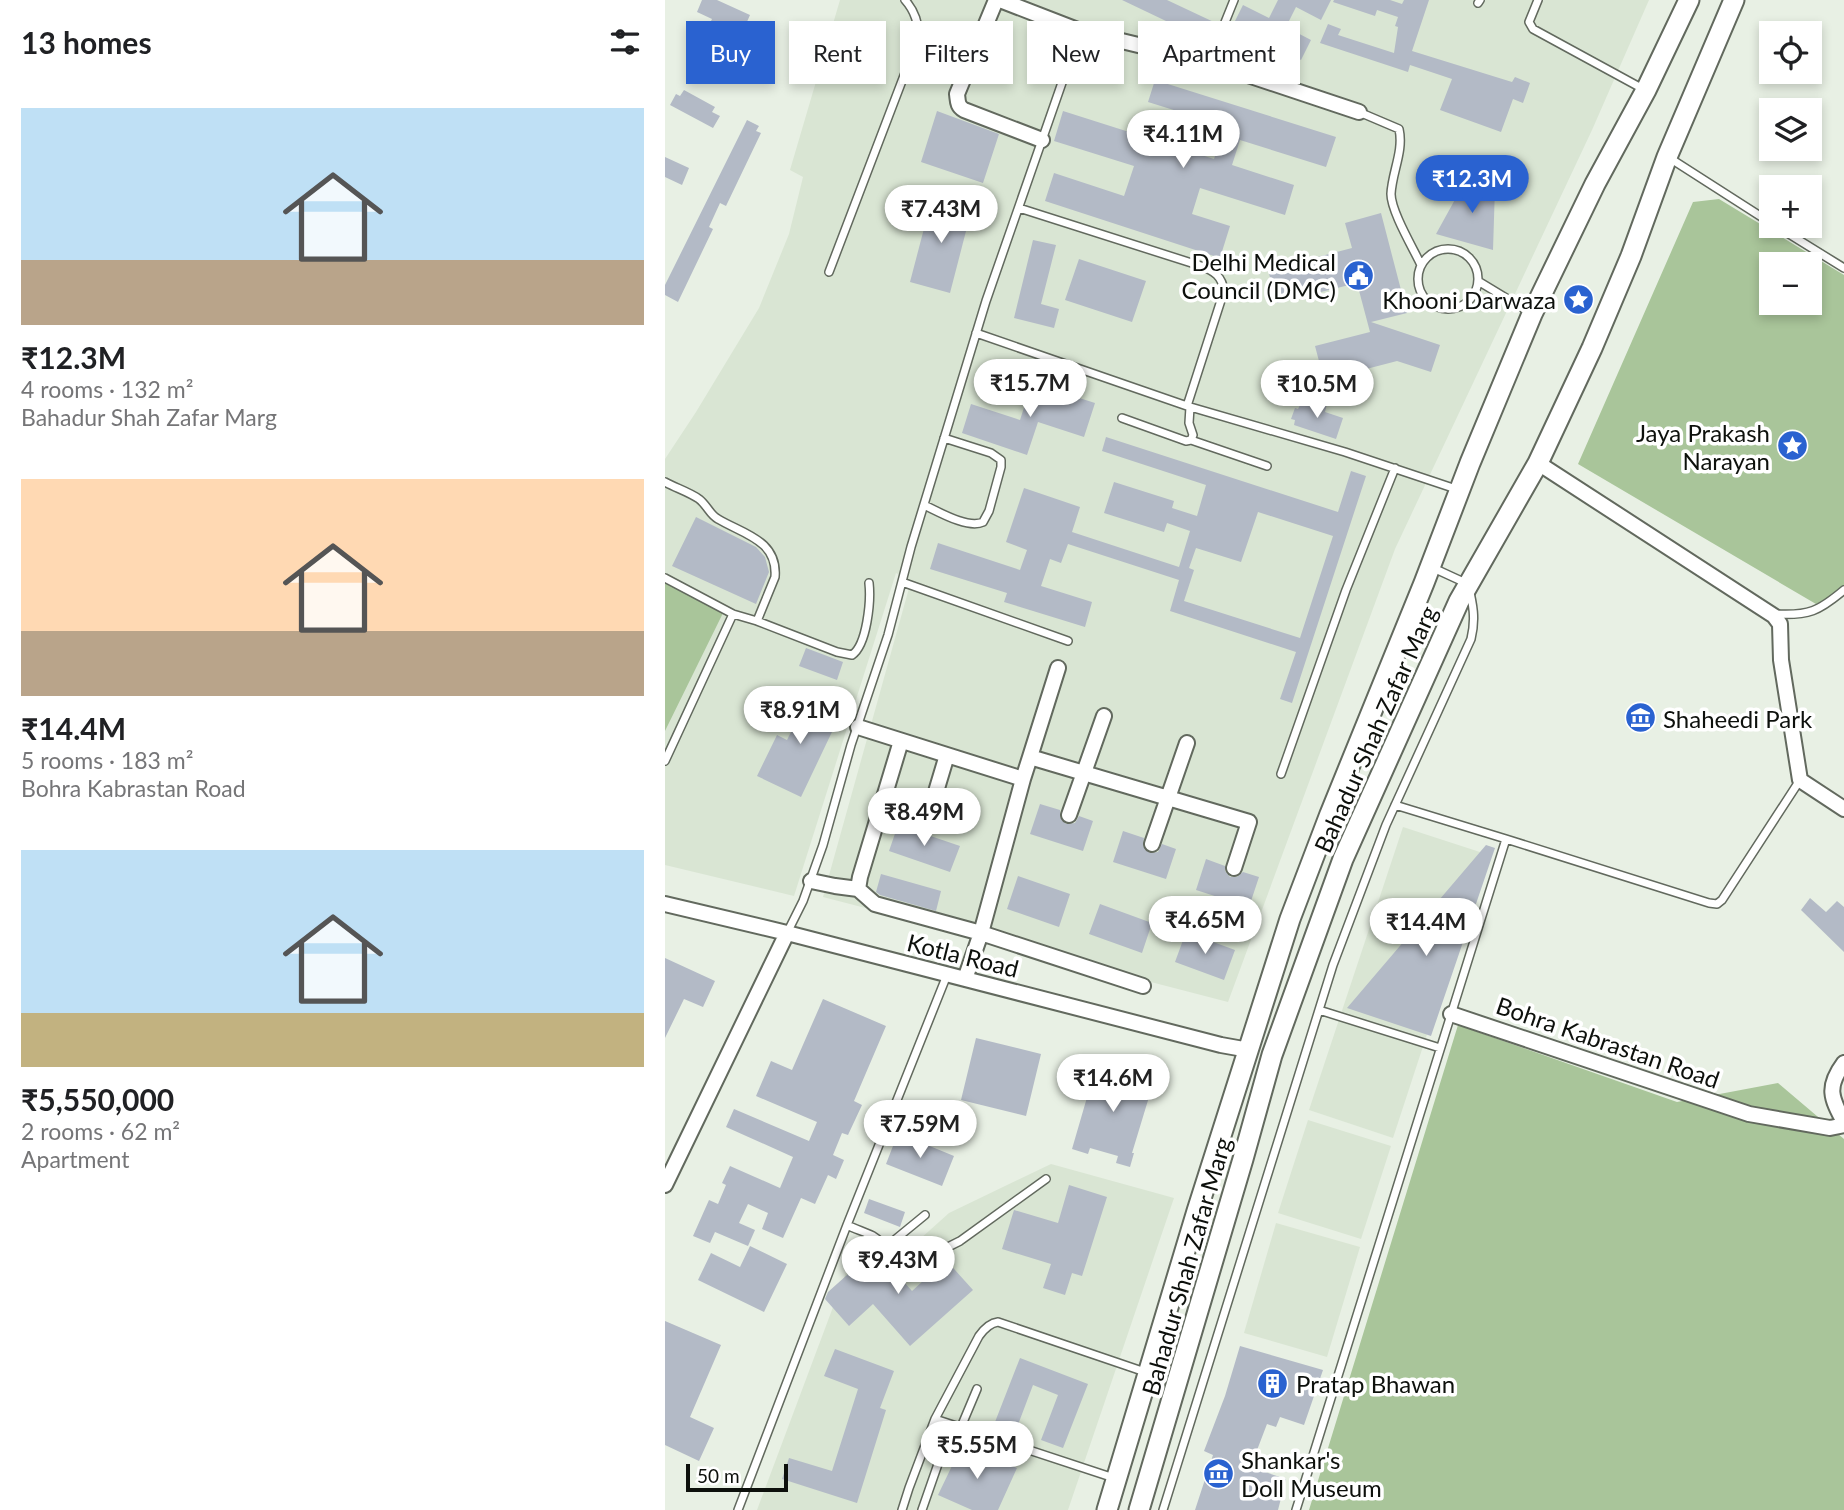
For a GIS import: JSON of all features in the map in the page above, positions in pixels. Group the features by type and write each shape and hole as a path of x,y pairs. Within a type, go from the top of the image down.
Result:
{"main road":[{"name":"Bahadur Shah Zafar Marg","path":"1107,1510 1197,1211 1290,919 1373,704 1532,314 1689,0"},
{"name":"Bahadur Shah Zafar Marg","path":"1139,1510 1244,1159 1272,1055 1343,859 1468,584 1538,463 1592,348 1632,256 1667,157 1734,0"}],"street":[{"path":"1042,140 960,108 957,94 998,0 1054,21"},
{"path":"1275,84 1359,112"},
{"path":"1538,463 1772,614 1780,624 1781,660 1800,780 1844,809"},
{"path":"965,979 981,933 1023,779 1059,668"},
{"path":"1069,815 1104,716"},
{"path":"858,727 1023,779"},
{"path":"857,889 901,741"},
{"path":"1153,844 1187,743"},
{"path":"929,816 947,755"},
{"path":"1030,757 1249,822 1234,868"},
{"path":"811,881 857,889 875,904 981,933 1143,986"},
{"name":"Kotla Road","path":"665,904 1249,1050"},
{"path":"665,1185 787,933"},
{"name":"Bohra Kabrastan Road","path":"1451,1014 1749,1114 1830,1128 1844,1123"},
{"path":"1844,1063 1833,1084 1832,1099 1844,1123"}],"lane":[{"path":"829,272 918,39 919,30 915,16 905,0"},
{"path":"1226,21 1234,0"},
{"path":"1538,0 1529,22 1533,29 1646,90"},
{"path":"787,933 803,901 823,845 888,635 944,438 1062,84"},
{"path":"1359,112 1399,129 1401,139 1391,194 1393,206 1421,265"},
{"path":"1667,157 1759,215"},
{"path":"1019,208 1201,266 1217,274 1223,282 1224,291 1188,406 1193,435 1191,440"},
{"path":"1795,238 1844,268"},
{"path":"1440,250 1456,250 1470,258 1475,265 1478,281 1476,289 1467,302 1444,309 1423,296 1418,281 1421,265 1426,258 1440,250"},
{"path":"1478,281 1532,314"},
{"path":"977,333 1188,406 1459,490"},
{"path":"1122,418 1267,466"},
{"path":"924,505 968,524 978,525 989,511 1001,460 991,453 944,438"},
{"path":"1281,774 1346,590 1395,468"},
{"path":"665,482 698,498 714,517 762,543 772,555 775,577 757,621"},
{"path":"1163,1510 1333,965 1395,805 1471,639 1475,611 1468,584 1430,567"},
{"path":"665,578 733,614 852,656 859,649 867,618 869,583"},
{"path":"902,582 1068,641"},
{"path":"1772,614 1795,615 1823,608 1844,590"},
{"path":"665,761 733,614"},
{"path":"1395,805 1717,904 1800,780"},
{"path":"1296,1510 1506,839"},
{"path":"738,1510 947,974"},
{"path":"1319,1010 1440,1048"},
{"path":"847,1225 874,1237 903,1267 916,1273 948,1247 1046,1179"},
{"path":"886,1247 925,1215"},
{"path":"902,1510 935,1419 983,1329 998,1322 1149,1374"},
{"path":"922,1510 945,1444 961,1427 977,1389"},
{"path":"935,1419 1117,1479"}],"shaded area":[{"path":"840,0 1649,0 1592,130 1395,549 1228,1002 823,897 911,581 896,573 794,896 665,865 665,459 759,308 789,234 803,177 790,170 815,84 886,84 886,21 834,21"},
{"path":"1403,827 1486,854 1393,1138 1309,1110"},
{"path":"1308,1120 1391,1146 1361,1239 1278,1213"},
{"path":"1051,1164 1174,1198 1068,1510 757,1510 860,1235 910,1248 949,1213"},
{"path":"1276,1223 1360,1247 1327,1357 1244,1333"}],"green space":[{"path":"1719,199 1759,223 1759,238 1783,238 1806,252 1759,252 1759,315 1822,315 1822,262 1844,275 1844,592 1816,604 1578,464 1693,202"},
{"path":"665,582 723,613 665,731"},
{"path":"1458,1025 1677,1102 1778,1083 1844,1139 1844,1510 1309,1510"}],"building":[{"path":"702,0 717,0 750,15 747,21 711,21 712,19 697,12"},
{"path":"1122,0 1167,0 1212,21 1166,21"},
{"path":"1278,0 1331,0 1321,20 1296,7 1289,21 1235,21 1243,5 1269,18"},
{"path":"1390,0 1402,4 1404,0 1429,0 1412,51 1512,82 1515,77 1530,83 1523,103 1513,99 1501,132 1440,110 1452,79 1410,65 1408,72 1320,43 1328,24 1341,29 1338,35 1394,53 1398,17 1377,10 1375,16 1333,2"},
{"path":"1300,34 1311,40 1300,59"},
{"path":"1154,84 1168,84 1336,137 1326,167 1240,140 1232,165 1294,185 1285,215 1200,188 1192,214 1230,226 1220,258 1045,201 1054,173 1124,196 1134,166 1054,141 1063,111 1214,159 1225,126 1148,102"},
{"path":"684,90 715,107 712,112 720,116 713,128 670,105 676,94 680,96"},
{"path":"937,111 999,134 983,183 921,162"},
{"path":"747,120 759,126 756,131 761,133 726,206 720,203 709,227 713,229 678,302 665,295 665,285"},
{"path":"665,157 689,168 682,185 665,177"},
{"path":"1468,176 1495,187 1493,250 1436,234"},
{"path":"932,198 972,208 950,293 910,282"},
{"path":"1381,213 1407,313 1371,322 1440,345 1431,372 1397,361 1324,380 1315,346 1370,332 1357,283 1277,303 1268,270 1352,248 1345,223"},
{"path":"1033,240 1056,245 1041,304 1059,309 1054,328 1014,318"},
{"path":"1079,259 1146,281 1132,322 1065,300"},
{"path":"1032,383 1095,403 1084,437 1038,422 1027,455 962,433 971,404 1020,420"},
{"path":"1315,400 1327,404 1325,412 1343,418 1336,439 1294,425 1295,420 1291,419 1295,408 1298,409 1301,403 1312,407"},
{"path":"1106,437 1338,512 1351,471 1366,476 1292,703 1280,699 1296,652 1170,611 1179,580 1068,544 1061,563 1050,559 1041,586 1092,602 1085,627 1004,602 1007,593 930,569 938,543 1020,570 1027,550 1006,542 1024,488 1080,507 1072,532 1179,567 1190,531 1167,523 1164,532 1104,513 1114,482 1174,501 1172,508 1197,516 1206,485 1102,451","holes":["1258,512 1333,536 1300,638 1184,601 1194,570 1189,568 1196,548 1241,562"]},
{"path":"696,517 756,547 765,557 769,572 756,604 672,566"},
{"path":"806,648 843,662 837,680 799,666"},
{"path":"798,692 841,713 801,797 757,776 777,735 787,740 801,712 791,707"},
{"path":"1040,804 1060,810 1060,817 1066,824 1075,823 1079,816 1093,821 1083,851 1030,834"},
{"path":"898,825 960,846 950,872 889,851"},
{"path":"1123,831 1144,838 1143,846 1150,853 1158,852 1162,844 1176,849 1166,879 1113,862"},
{"path":"1486,845 1495,848 1431,1036 1347,1008"},
{"path":"1206,859 1225,866 1230,877 1237,877 1243,872 1259,877 1249,907 1196,890"},
{"path":"881,874 941,891 936,911 880,895 876,892"},
{"path":"1018,876 1070,894 1059,927 1007,909"},
{"path":"1810,898 1826,912 1837,901 1844,907 1844,952 1801,910"},
{"path":"1100,904 1152,923 1142,953 1089,934"},
{"path":"1186,932 1235,950 1224,980 1175,962"},
{"path":"665,958 715,981 703,1007 684,999 665,1038"},
{"path":"823,999 886,1026 854,1101 862,1105 848,1135 842,1133 833,1155 844,1160 836,1179 828,1175 815,1204 801,1198 783,1238 762,1229 768,1213 748,1204 739,1223 755,1230 748,1246 715,1232 710,1243 693,1236 709,1200 718,1204 726,1185 722,1183 730,1166 780,1188 793,1157 726,1127 734,1109 809,1141 817,1122 756,1096 771,1061 792,1070"},
{"path":"976,1038 1041,1054 1026,1116 961,1100"},
{"path":"1097,1063 1113,1068 1112,1073 1138,1081 1140,1076 1156,1081 1132,1153 1130,1167 1116,1163 1118,1156 1090,1148 1088,1154 1072,1149"},
{"path":"898,1133 954,1156 942,1186 886,1164"},
{"path":"1069,1185 1107,1197 1082,1276 1072,1273 1065,1295 1043,1288 1051,1264 1002,1249 1014,1210 1058,1223"},
{"path":"869,1199 905,1212 900,1227 864,1213"},
{"path":"750,1246 787,1264 764,1312 698,1280 711,1253 740,1267"},
{"path":"875,1250 912,1291 946,1260 973,1290 910,1346 873,1304 849,1326 825,1299 828,1292"},
{"path":"665,1321 721,1345 690,1417 714,1428 699,1461 665,1445"},
{"path":"1240,1346 1323,1370 1304,1425 1280,1417 1276,1427 1267,1424 1254,1458 1265,1462 1262,1471 1286,1479 1278,1510 1195,1510 1213,1455 1204,1451"},
{"path":"835,1349 894,1371 880,1408 886,1410 857,1503 782,1479 789,1458 832,1471 858,1389 824,1376"},
{"path":"1020,1358 1088,1384 1063,1448 1041,1440 1058,1395 1033,1385 1016,1430 995,1422"},
{"path":"962,1445 1017,1468 998,1510 972,1510 938,1495"}],"place":[{"name":"Delhi Medical Council (DMC)","path":"1359,275"},
{"name":"Khooni Darwaza","path":"1579,299"},
{"name":"Jaya Prakash Narayan","path":"1793,446"},
{"name":"Shaheedi Park","path":"1640,718"},
{"name":"Pratap Bhawan","path":"1273,1383"},
{"name":"Shankar's Doll Museum","path":"1218,1473"}]}
